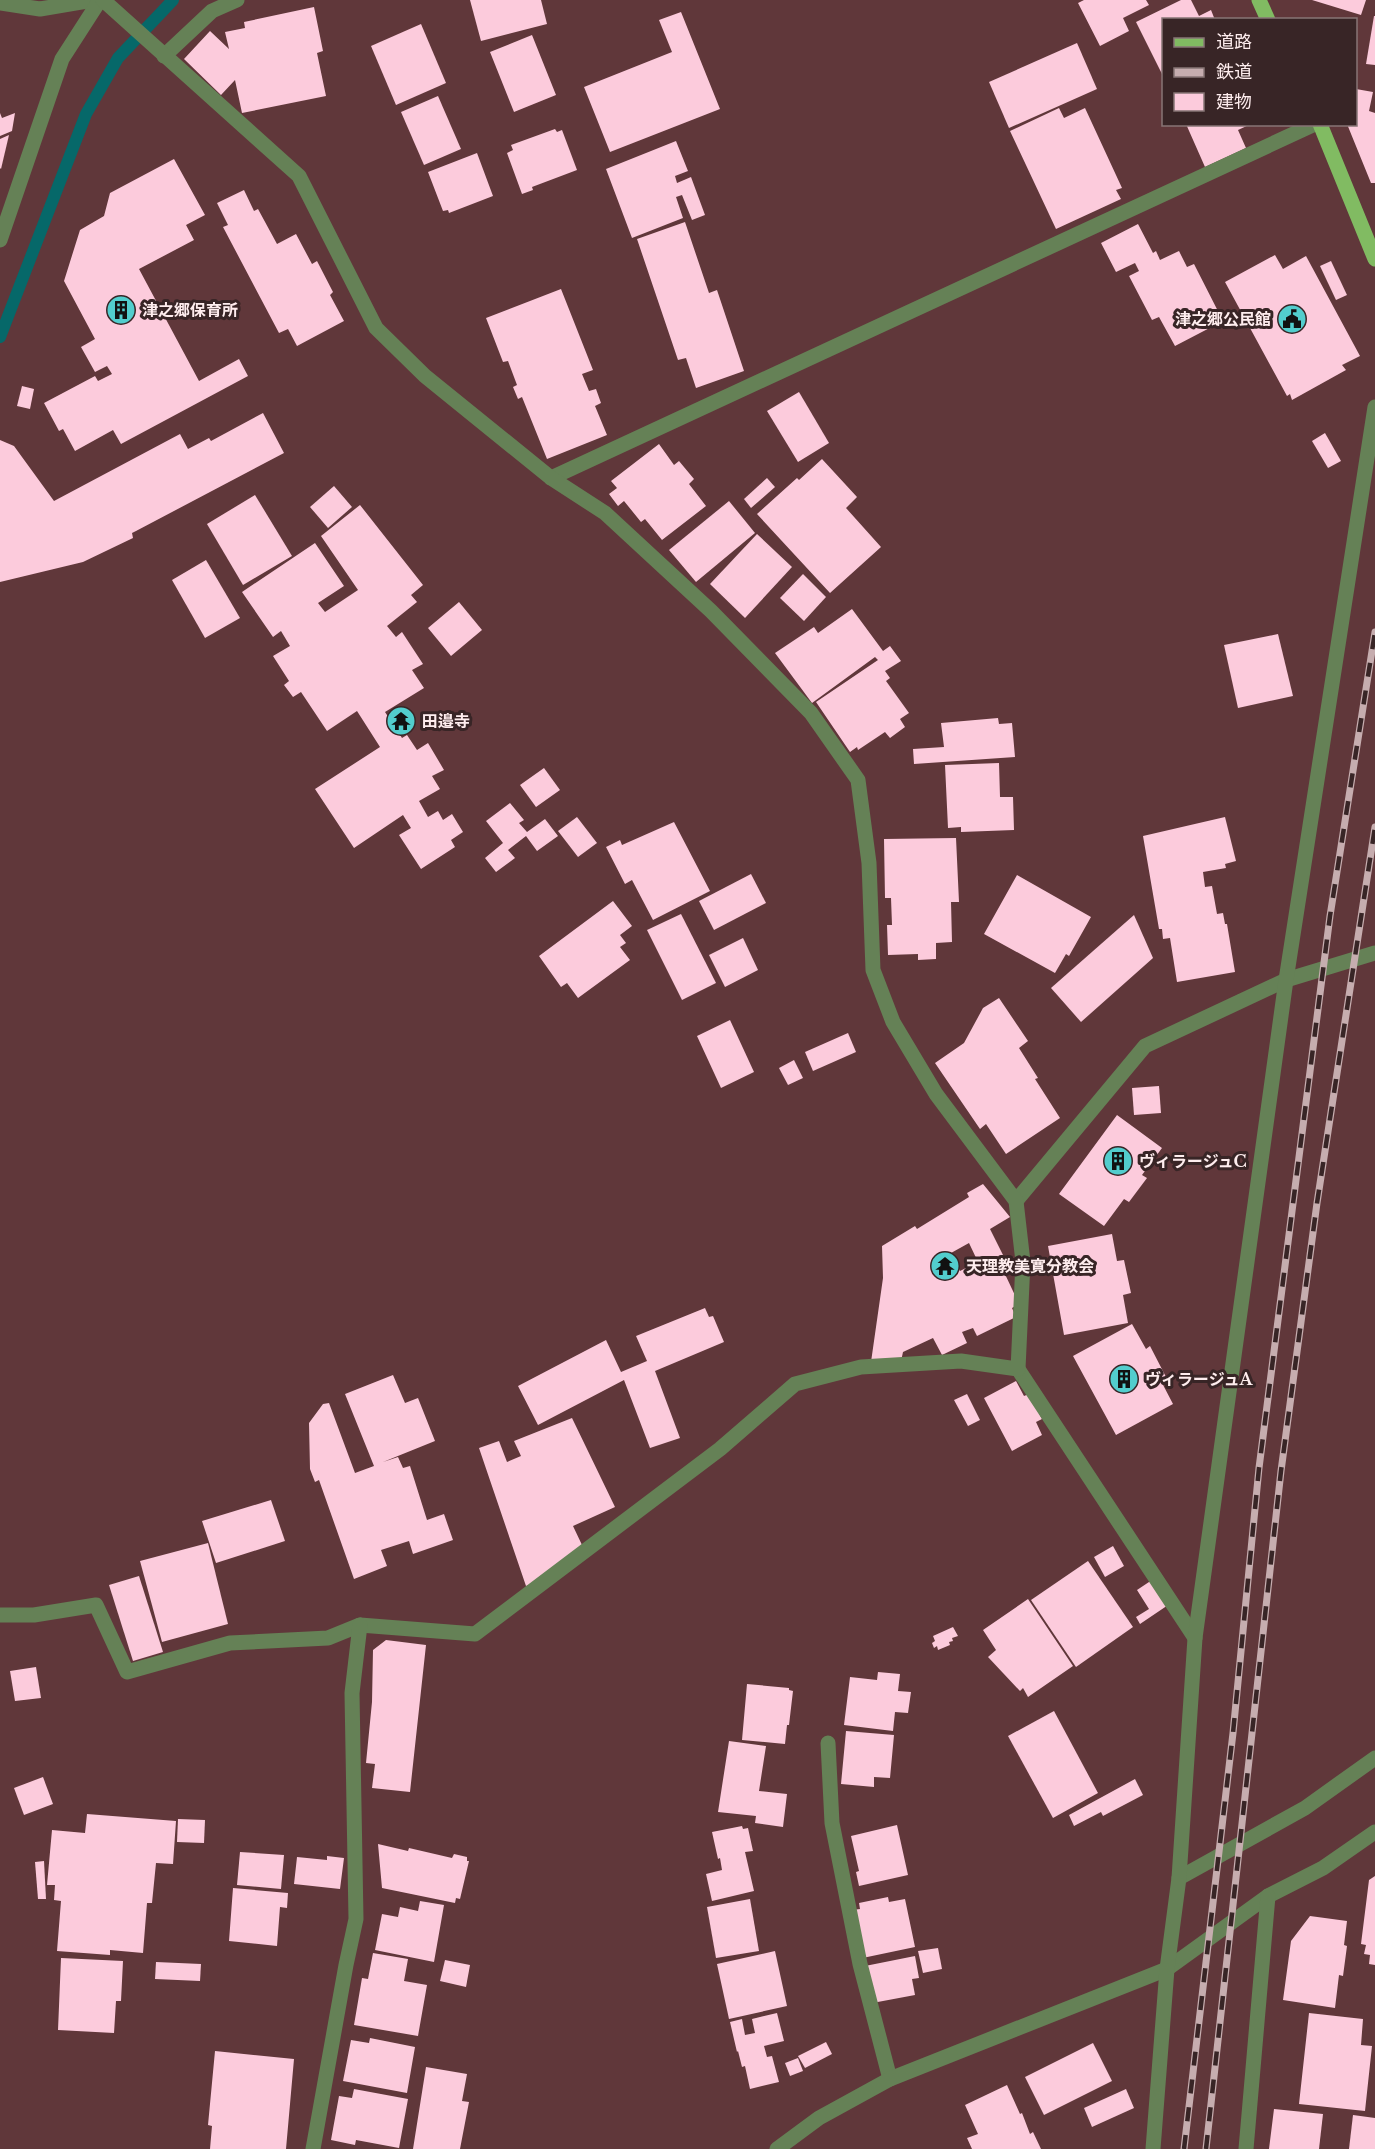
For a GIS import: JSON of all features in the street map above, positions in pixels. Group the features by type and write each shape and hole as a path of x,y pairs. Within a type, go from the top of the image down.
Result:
{"main road":[{"path":"1259,0 1267,18"},
{"path":"1318,126 1375,259"}],"street":[{"path":"0,3 40,9 93,0"},
{"path":"0,240 62,58 102,0 299,176 376,328 425,376 551,478 605,513 711,611 811,713 858,780 869,863 873,970 893,1022 936,1094 1016,1201 1023,1262 1018,1369 1195,1638"},
{"path":"164,56 212,10 237,0"},
{"path":"551,478 1313,126"},
{"path":"1153,2149 1167,1969 1179,1878 1195,1638 1286,980 1375,407"},
{"path":"1016,1201 1145,1046 1286,980 1375,953"},
{"path":"0,1615 34,1615 96,1605 127,1672 230,1643 328,1638 360,1625 475,1634 720,1449 795,1384 861,1367 961,1361 1018,1369"},
{"path":"312,2149 356,1919 352,1693 360,1625"},
{"path":"828,1743 832,1823 860,1964 890,2079"},
{"path":"1179,1878 1305,1808 1375,1758"},
{"path":"777,2149 819,2118 890,2079 1167,1969 1268,1896 1323,1868 1375,1832"},
{"path":"1246,2149 1268,1896"}],"building":[{"path":"470,0 541,0 547,24 481,41"},
{"path":"1084,0 1146,0 1149,5 1123,18 1129,31 1100,46 1078,3"},
{"path":"1181,0 1191,0 1199,16 1211,10 1214,18 1162,18 1162,74 1136,22"},
{"path":"1312,0 1366,0 1361,15"},
{"path":"314,7 323,51 317,53 326,96 242,113 235,80 221,95 184,59 210,31 229,49 225,32 245,28 244,22"},
{"path":"681,12 720,109 610,152 584,87 672,52 659,20"},
{"path":"1375,16 1375,65 1366,64"},
{"path":"421,24 446,83 396,105 371,46"},
{"path":"532,35 556,95 514,112 490,52"},
{"path":"1077,43 1097,89 1009,128 989,82"},
{"path":"1357,89 1373,92 1369,111 1375,113 1375,183 1371,183 1348,126 1357,126"},
{"path":"438,96 461,149 424,165 401,112"},
{"path":"1059,108 1064,118 1085,108 1122,188 1116,190 1121,199 1056,229 1010,131"},
{"path":"0,113 2,118 15,113 12,131 0,136"},
{"path":"1187,126 1247,126 1238,130 1246,148 1205,167"},
{"path":"555,129 557,132 562,130 577,170 532,187 533,190 522,194 507,153 513,150 511,145"},
{"path":"9,135 1,169 0,139"},
{"path":"676,141 688,171 675,176 677,183 691,177 705,215 692,220 682,195 676,197 683,218 632,238 606,169"},
{"path":"477,153 493,196 449,213 448,210 443,211 428,172"},
{"name":"津之郷保育所","path":"174,159 205,215 186,225 194,240 139,269 199,381 239,359 248,376 121,444 113,430 75,451 63,429 59,431 44,403 95,376 98,381 112,374 107,366 95,372 81,347 95,339 64,281 80,230 104,216 110,193"},
{"path":"244,190 254,211 258,209 277,244 296,234 312,264 317,261 333,292 330,295 344,321 297,346 288,329 279,333 223,227 228,225 217,203"},
{"path":"685,222 709,293 717,290 744,371 696,388 686,358 678,360 637,239"},
{"path":"1138,224 1153,253 1156,251 1160,260 1179,251 1187,267 1194,264 1223,321 1175,346 1159,317 1152,320 1129,276 1139,271 1135,263 1116,272 1101,243"},
{"name":"津之郷公民館","path":"1275,255 1283,269 1306,256 1360,356 1342,365 1346,370 1292,400 1290,394 1287,396 1225,282"},
{"path":"1331,261 1347,295 1336,300 1320,266"},
{"path":"561,289 593,370 582,374 589,391 596,389 601,403 595,406 607,435 547,459 522,397 518,399 513,387 517,385 508,361 503,362 486,318"},
{"path":"22,386 34,389 30,409 17,406"},
{"path":"799,392 829,443 798,462 767,411"},
{"path":"263,413 284,453 132,533 133,538 83,562 0,582 0,440 14,446 54,501 180,434 188,449 209,438 211,441"},
{"path":"1325,433 1341,461 1328,468 1312,441"},
{"path":"659,444 674,465 679,461 694,479 689,484 706,506 662,540 645,519 641,522 624,501 618,506 609,494 617,488 611,481"},
{"path":"822,459 857,497 846,508 881,547 830,593 757,514"},
{"path":"767,478 775,487 751,508 744,499"},
{"path":"334,486 352,507 328,528 310,507"},
{"path":"255,495 292,556 243,585 207,524"},
{"path":"729,501 755,533 696,582 669,550"},
{"path":"360,505 423,585 411,595 417,602 387,626 396,637 402,632 423,664 412,670 424,688 385,712 402,738 407,735 417,750 428,743 444,770 432,776 440,789 419,801 428,817 438,811 443,820 452,814 463,832 451,840 455,847 421,869 399,835 411,828 403,815 354,848 315,789 380,747 357,711 327,731 301,692 293,697 284,685 289,681 273,656 290,646 281,631 273,637 242,592 315,543 344,586 318,603 325,612 358,590 321,536"},
{"path":"757,534 792,567 745,618 710,584"},
{"path":"206,560 240,618 205,638 172,580"},
{"path":"803,574 826,597 804,621 780,598"},
{"path":"459,602 482,630 451,656 428,628"},
{"path":"852,609 883,651 890,646 901,661 885,671 890,678 886,681 909,713 900,719 905,727 890,738 885,732 858,750 857,747 850,752 816,702 878,660 875,657 812,703 775,653 814,627 818,633"},
{"path":"1278,634 1293,696 1238,708 1224,645"},
{"path":"998,718 999,724 1012,723 1015,757 914,764 913,749 944,747 941,723"},
{"path":"999,763 1000,797 1013,797 1014,830 961,832 961,827 948,828 945,765"},
{"path":"544,768 560,790 536,807 520,785"},
{"path":"510,803 524,820 519,823 527,832 545,819 558,836 537,851 526,836 508,850 515,858 496,872 485,858 503,843 486,821"},
{"path":"577,817 597,843 578,857 558,831"},
{"path":"1225,817 1236,861 1225,864 1226,868 1203,872 1205,887 1212,886 1217,914 1223,913 1225,924 1227,924 1235,972 1177,982 1170,938 1163,939 1162,929 1159,929 1143,836"},
{"path":"674,822 710,891 653,920 632,880 625,884 606,847 620,840 622,845"},
{"path":"956,838 959,902 951,902 952,942 936,943 936,959 918,960 918,954 888,955 887,925 892,925 891,898 885,898 884,839"},
{"path":"751,874 766,903 714,930 699,901"},
{"path":"1017,875 1091,917 1069,956 1066,954 1055,973 984,934"},
{"path":"613,901 632,926 620,935 626,943 620,947 630,960 578,998 567,983 561,987 539,956"},
{"path":"681,914 716,983 682,1000 647,930"},
{"path":"1134,915 1153,958 1081,1022 1051,988"},
{"path":"743,938 758,970 725,987 709,955"},
{"path":"999,998 1028,1041 1019,1048 1038,1078 1035,1079 1060,1118 1006,1154 986,1124 980,1129 935,1063 964,1043 983,1008"},
{"path":"730,1020 754,1072 721,1088 697,1036"},
{"path":"848,1033 856,1052 813,1071 805,1052"},
{"path":"794,1060 803,1078 788,1085 779,1068"},
{"path":"1159,1086 1161,1113 1134,1115 1132,1088"},
{"name":"ヴィラージュC","path":"1117,1115 1162,1148 1142,1175 1147,1178 1129,1202 1124,1199 1104,1226 1059,1194"},
{"path":"983,1184 1010,1217 990,1229 1010,1269 1004,1272 1019,1304 1012,1308 1016,1317 977,1336 973,1328 962,1332 967,1343 942,1355 933,1338 903,1352 900,1366 871,1362 883,1278 882,1246 915,1226 917,1229 969,1197 967,1193","holes":["969,1243 978,1262 960,1271 951,1253"]},
{"path":"1112,1234 1117,1261 1124,1260 1131,1293 1123,1295 1128,1323 1064,1335 1048,1246"},
{"path":"705,1308 709,1317 713,1316 724,1342 655,1371 680,1438 650,1448 624,1380 538,1425 518,1386 606,1340 621,1372 647,1361 636,1336"},
{"name":"ヴィラージュA","path":"1132,1324 1146,1349 1150,1346 1166,1377 1161,1381 1173,1404 1116,1435 1073,1356"},
{"path":"393,1375 405,1403 418,1398 435,1441 383,1462 398,1457 403,1468 410,1466 427,1520 444,1514 453,1540 413,1554 409,1541 381,1550 387,1566 354,1579 319,1480 315,1482 310,1469 309,1423 323,1404 329,1403 355,1473 374,1466 345,1394"},
{"path":"1016,1381 1024,1396 1029,1394 1042,1419 1036,1422 1042,1435 1012,1451 984,1398"},
{"path":"967,1394 980,1420 968,1426 954,1400"},
{"path":"572,1418 615,1507 573,1526 582,1545 544,1581 526,1586 479,1448 499,1441 507,1462 521,1456 514,1441"},
{"path":"271,1500 285,1541 216,1563 202,1521"},
{"path":"208,1543 228,1624 162,1642 140,1561"},
{"path":"1113,1546 1124,1566 1105,1577 1094,1557"},
{"path":"1088,1561 1133,1627 1076,1667 1031,1600"},
{"path":"1161,1574 1177,1599 1140,1624 1136,1617 1149,1609 1137,1590"},
{"path":"139,1576 163,1652 133,1661 109,1585"},
{"path":"1028,1599 1073,1666 1028,1697 1023,1688 1020,1691 988,1657 996,1650 983,1630"},
{"path":"953,1627 958,1636 952,1638 950,1645 938,1650 937,1646 934,1648 933,1636"},
{"path":"386,1640 426,1645 410,1792 372,1788 375,1764 366,1763 372,1702 373,1650"},
{"path":"36,1667 41,1698 15,1701 10,1671"},
{"path":"878,1672 900,1674 898,1691 911,1692 908,1713 895,1712 893,1731 844,1725 850,1677 877,1680"},
{"path":"747,1684 789,1688 793,1691 785,1744 742,1740"},
{"path":"1054,1711 1098,1793 1053,1818 1008,1736"},
{"path":"846,1731 894,1735 890,1778 874,1777 874,1787 841,1784"},
{"path":"729,1741 766,1746 759,1791 787,1794 783,1827 755,1823 756,1816 718,1812"},
{"path":"43,1777 53,1804 24,1815 14,1788"},
{"path":"1135,1779 1143,1795 1103,1816 1101,1812 1074,1826 1069,1815"},
{"path":"87,1814 176,1821 173,1864 156,1863 152,1903 147,1903 143,1953 110,1950 110,1955 57,1951 61,1901 54,1900 55,1885 47,1885 52,1830 85,1833"},
{"path":"178,1819 205,1820 204,1843 177,1842"},
{"path":"897,1825 908,1875 859,1886 856,1872 859,1871 851,1836"},
{"path":"742,1826 743,1829 748,1828 753,1851 745,1852 754,1891 712,1901 706,1874 722,1870 712,1832"},
{"path":"378,1844 408,1851 409,1848 452,1858 454,1854 467,1857 469,1861 460,1899 456,1898 455,1903 382,1888"},
{"path":"240,1852 284,1855 281,1889 237,1885"},
{"path":"327,1856 344,1858 340,1889 294,1884 297,1857 327,1860"},
{"path":"44,1861 46,1899 38,1899 35,1862"},
{"path":"1375,1876 1375,1965 1369,1964 1370,1955 1364,1954 1366,1945 1361,1944 1369,1880"},
{"path":"233,1888 288,1893 287,1908 280,1907 277,1946 229,1941"},
{"path":"888,1897 889,1902 905,1899 915,1947 853,1960 852,1910 860,1909 859,1903"},
{"path":"750,1899 759,1951 716,1958 707,1907"},
{"path":"420,1901 444,1905 434,1962 375,1950 382,1914 398,1917 400,1907 418,1911"},
{"path":"1310,1916 1347,1921 1344,1945 1347,1946 1343,1976 1339,1975 1335,2008 1283,2000 1291,1941"},
{"path":"938,1948 942,1969 923,1973 918,1951"},
{"path":"775,1951 787,2006 729,2019 717,1964"},
{"path":"373,1953 408,1959 404,1981 427,1985 418,2036 354,2025 362,1978 368,1979"},
{"path":"915,1956 919,1978 912,1979 915,1995 867,2004 860,1967"},
{"path":"61,1958 123,1961 121,2001 116,2001 114,2033 58,2030"},
{"path":"445,1960 470,1965 466,1987 440,1981"},
{"path":"156,1962 201,1964 200,1981 155,1979"},
{"path":"777,2013 784,2041 764,2046 767,2057 772,2056 779,2082 750,2089 745,2066 742,2067 737,2052 730,2022 742,2019 745,2035 755,2033 752,2019"},
{"path":"1309,2013 1363,2019 1361,2045 1372,2046 1365,2111 1299,2104"},
{"path":"370,2038 415,2047 407,2093 343,2081 351,2040 369,2043"},
{"path":"826,2042 832,2054 805,2068 798,2056"},
{"path":"1093,2043 1112,2081 1044,2115 1025,2077"},
{"path":"215,2051 294,2059 286,2149 210,2149 212,2126 208,2125"},
{"path":"798,2058 803,2071 790,2076 785,2063"},
{"path":"426,2067 467,2074 462,2101 469,2102 460,2149 413,2149"},
{"path":"1007,2085 1030,2134 1033,2132 1041,2149 972,2149 967,2138 978,2134 965,2105"},
{"path":"354,2089 408,2099 399,2148 356,2140 355,2145 331,2140 339,2096 352,2098"},
{"path":"1126,2089 1134,2108 1092,2127 1084,2108"},
{"path":"1274,2109 1323,2114 1319,2149 1269,2149"},
{"path":"1353,2115 1375,2118 1375,2149 1349,2149"}],"waterway":[{"path":"0,337 86,114 118,58 173,0"}],"railway":[{"path":"1184,2149 1233,1733 1259,1468 1330,916 1375,632"},
{"path":"1206,2149 1281,1471 1317,1203 1375,827"}],"place":[{"name":"津之郷保育所","path":"121,310"},
{"name":"津之郷公民館","path":"1292,319"},
{"name":"田邉寺","path":"401,721"},
{"name":"ヴィラージュC","path":"1118,1161"},
{"name":"天理教美寛分教会","path":"945,1266"},
{"name":"ヴィラージュA","path":"1124,1379"}]}
